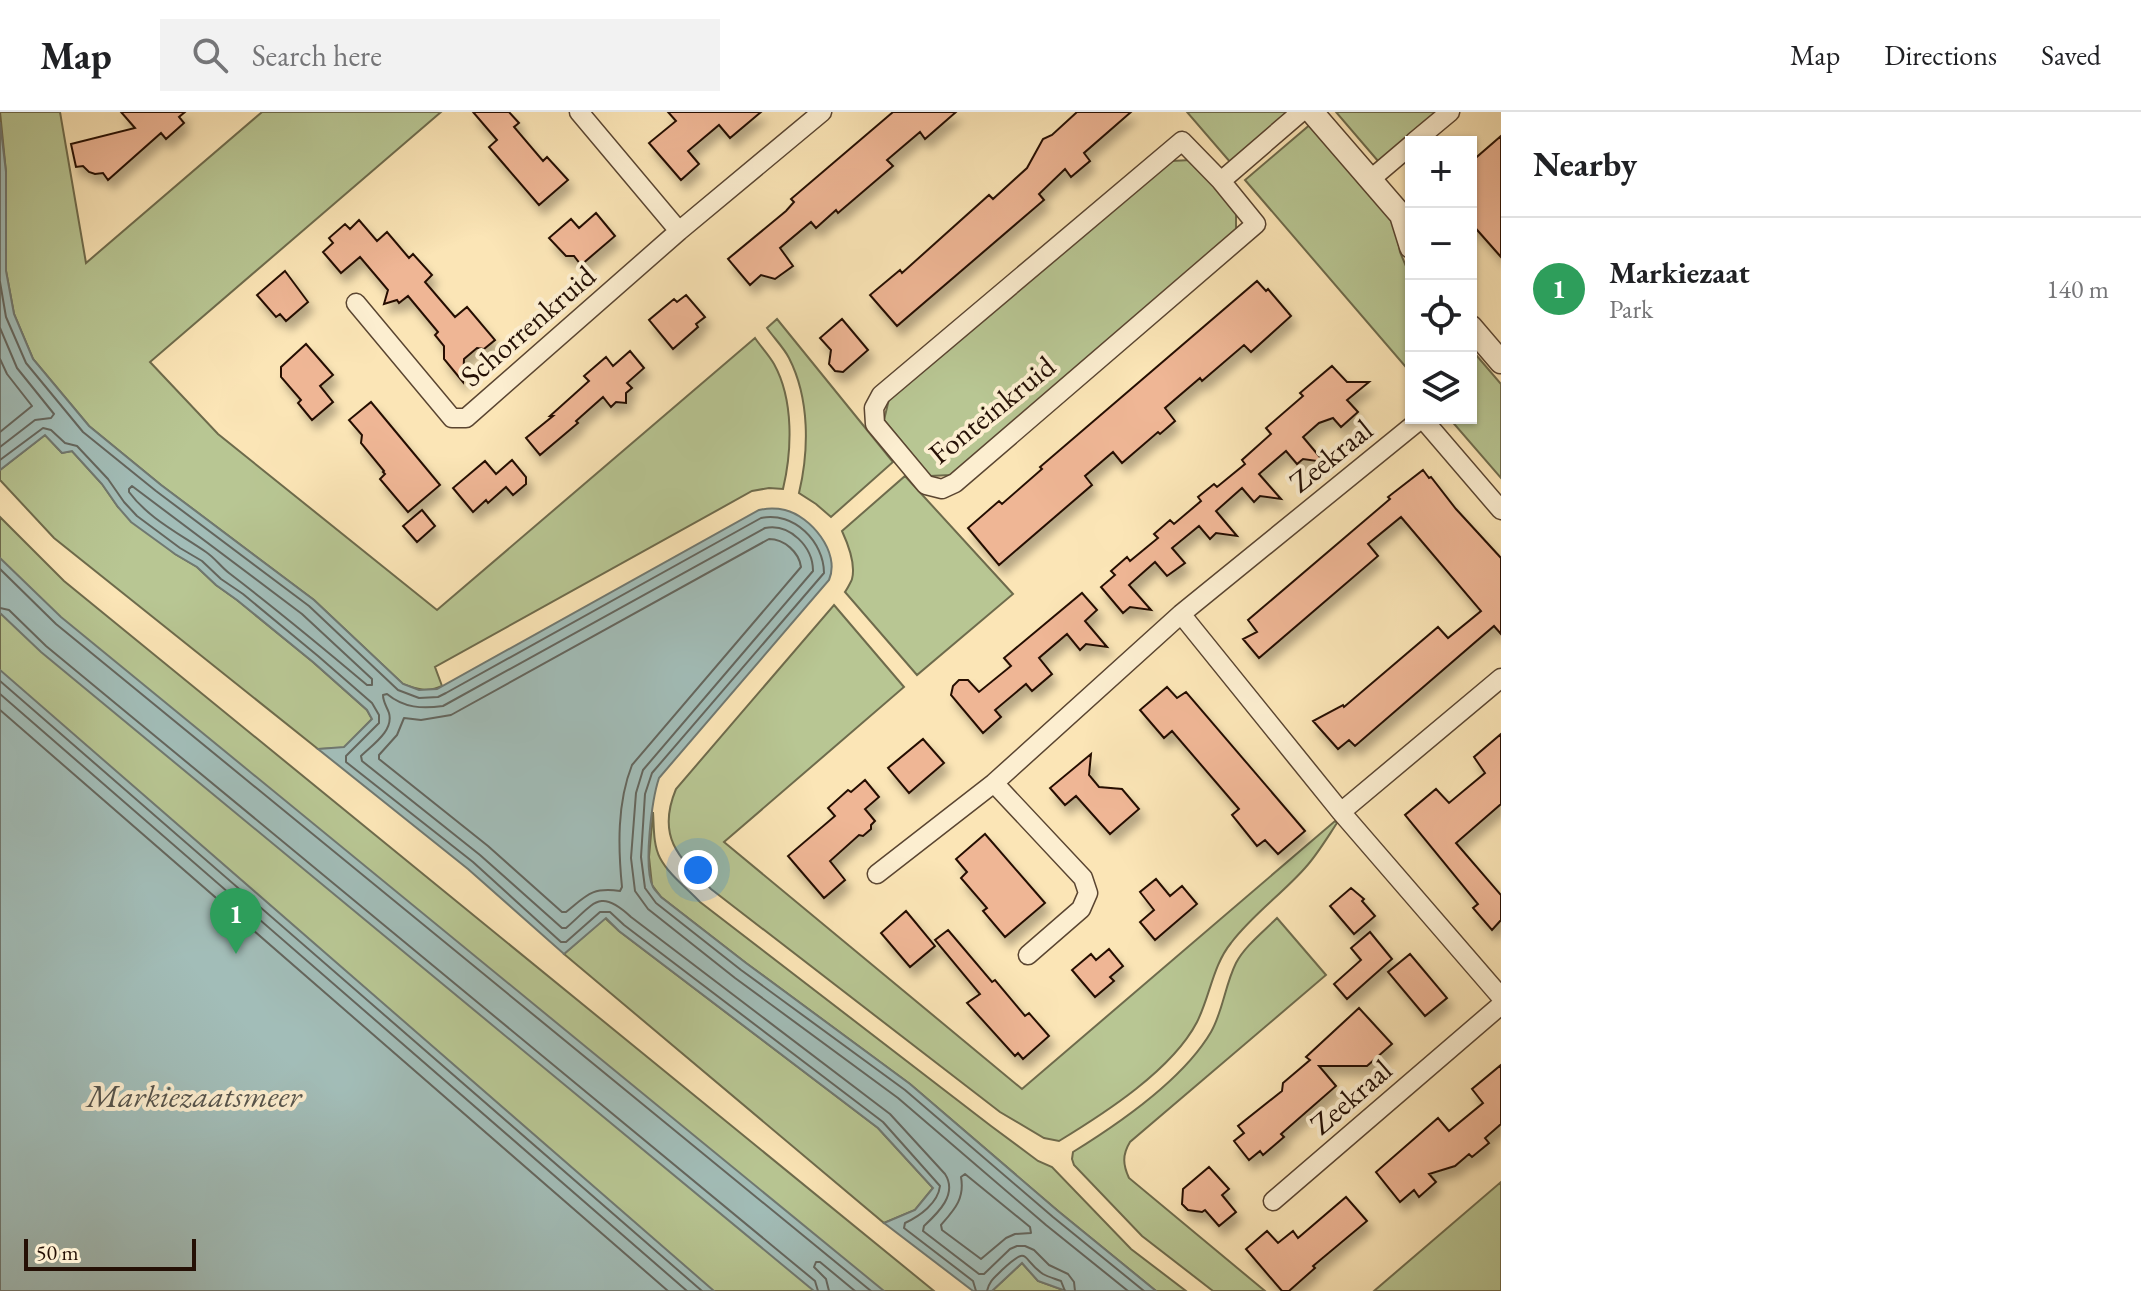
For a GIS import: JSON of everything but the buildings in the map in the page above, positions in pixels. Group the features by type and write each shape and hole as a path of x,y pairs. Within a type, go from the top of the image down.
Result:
{"street":[{"path":"579,112 679,231"},
{"name":"Schorrenkruid","path":"356,303 452,418 466,418 679,231 822,112"},
{"path":"1221,181 1301,112"},
{"path":"1312,112 1401,215 1405,228"},
{"path":"1421,136 1450,112"},
{"name":"Fonteinkruid","path":"1182,141 1221,181 1256,224 955,483 942,489 926,485 875,424 874,408 881,395 1182,141"},
{"path":"1371,179 1405,150"},
{"path":"1477,334 1501,362"},
{"name":"Zeekraal","path":"877,874 994,783 1181,614 1422,418 1501,510"},
{"path":"1181,614 1341,812 1501,997"},
{"path":"1341,812 1501,678"},
{"path":"994,783 1083,878 1088,893 1081,909 1028,955"},
{"name":"Zeekraal","path":"1273,1201 1501,1005"}],"green space":[{"path":"0,112 60,112 86,263 262,112 441,112 150,362 218,434 437,610 755,338 774,364 788,409 788,458 783,489 752,491 435,667 442,686 427,690 403,684 314,600 161,485 89,426 33,359 14,314 6,271 6,172"},
{"path":"1187,112 1290,112 1231,163"},
{"path":"1336,112 1438,112 1410,136 1405,136 1405,141 1378,161"},
{"path":"1312,123 1395,223 1405,264 1405,366 1245,180"},
{"path":"1191,160 1236,212 1236,233 951,475 930,476 884,420 889,399 1171,161"},
{"path":"777,319 893,462 831,517 799,493 806,443 804,408 789,358 767,328"},
{"path":"1477,356 1501,384 1501,478 1454,424 1477,424"},
{"path":"45,435 62,453 72,451 118,507 313,662 367,710 372,719 344,748 318,749 54,538 0,480 0,470"},
{"path":"905,476 1013,594 917,675 845,592 852,579 853,567 842,531"},
{"name":"Markiezaatsmeer","path":"0,517 64,581 934,1291 0,1291"},
{"path":"834,605 904,687 724,842 1022,1089 1335,821 1337,823 1305,868 1231,943 1220,961 1197,1022 1186,1040 1136,1089 1059,1141 1044,1138 1000,1112 711,889 689,867 674,845 669,821 676,789"},
{"path":"653,812 660,858 673,876 700,902 991,1126 1038,1161 1052,1167 1131,1249 1186,1291 1156,1291 910,1084 661,897 652,885 649,857"},
{"path":"605,918 878,1128 933,1188 915,1210 884,1223 564,954"},
{"path":"1277,918 1326,975 1130,1142 1125,1156 1129,1178 1265,1291 1213,1291 1142,1236 1074,1165 1073,1152 1149,1099 1199,1050 1211,1032 1232,971 1240,957"},
{"path":"1501,1182 1501,1291 1374,1291"},
{"path":"1022,1263 1038,1281 1066,1291 992,1291"}],"water":[{"path":"0,122 6,172 6,271 14,314 33,359 89,426 161,485 314,600 403,684 419,690 437,689 759,510 785,510 813,527 831,558 829,580 659,778 651,816 649,849 653,887 661,897 746,963 910,1084 1156,1291 1066,1291 1038,1281 1022,1263 992,1291 973,1291 884,1223 915,1210 933,1188 878,1128 606,918 564,954 468,869 318,749 344,747 372,719 367,710 197,567 131,522 72,451 62,453 45,435 0,470"},
{"path":"0,558 61,617 884,1291 814,1291 41,652 0,613"},
{"name":"Markiezaatsmeer","path":"0,670 714,1291 0,1291"}],"place":[{"name":"Markiezaat","path":"236,954"}]}
